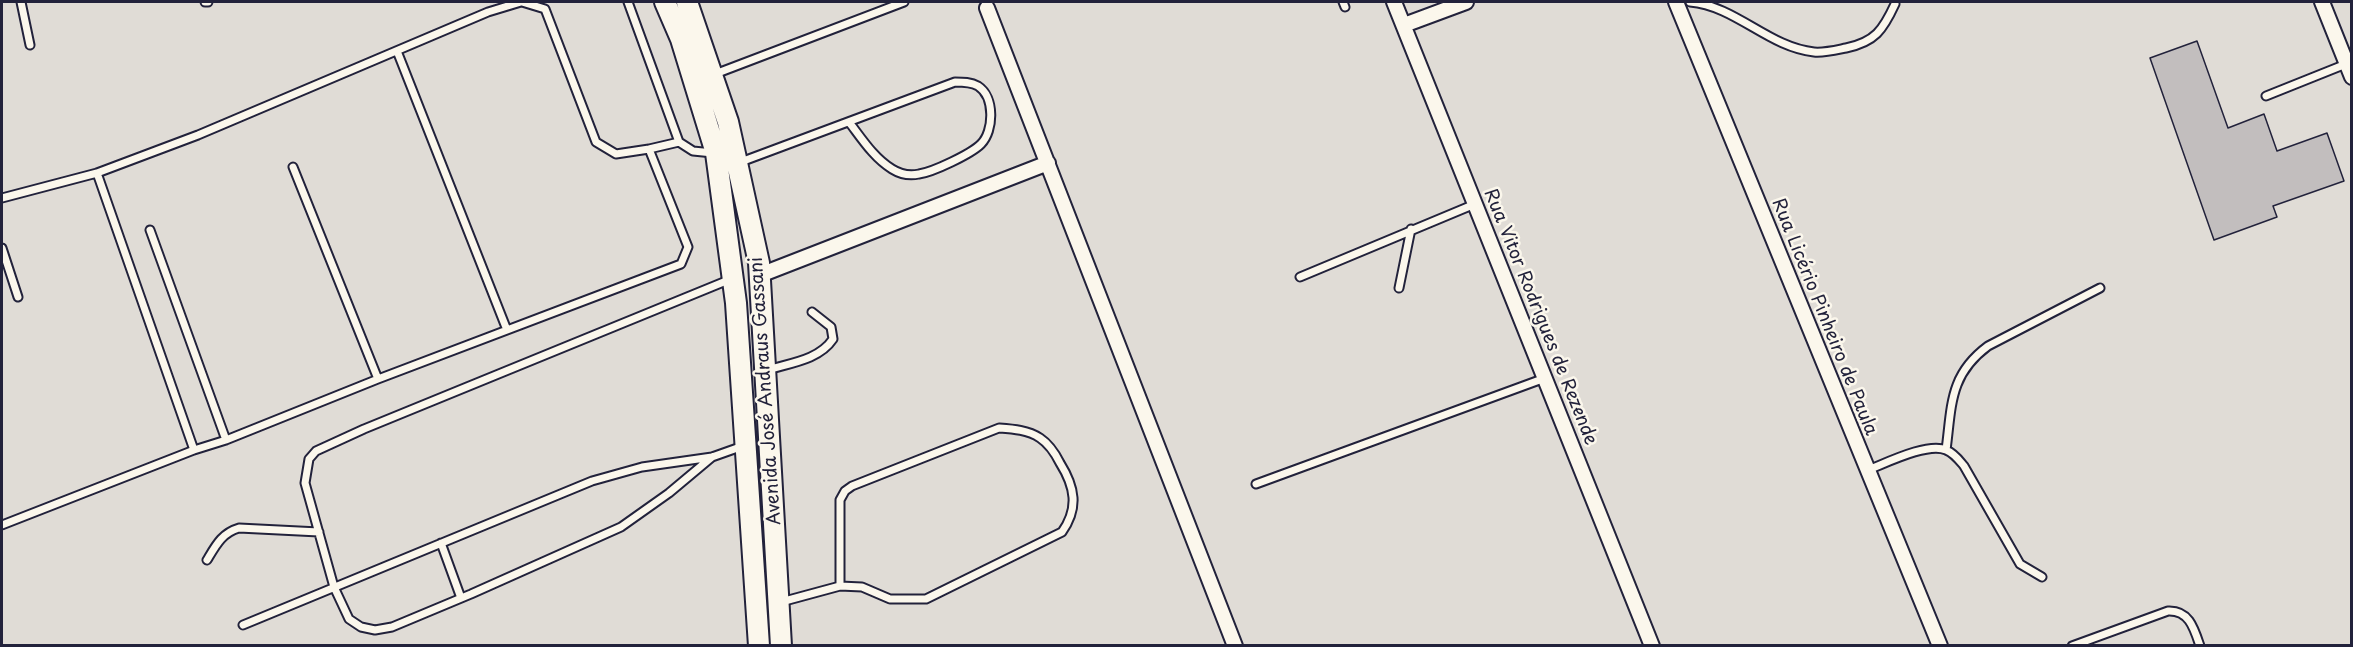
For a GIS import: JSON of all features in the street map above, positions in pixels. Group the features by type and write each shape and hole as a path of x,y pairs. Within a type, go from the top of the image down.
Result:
{"main road":[{"name":"Avenida José Andraus Gassani","path":"665,2 681,39 716,153 732,278 759,645"},
{"name":"Avenida José Andraus Gassani","path":"687,2 728,122 760,275 781,645"},
{"path":"746,455 771,460"}],"street":[{"name":"Rua Vitor Rodrigues de Rezende","path":"1394,2 1652,645"},
{"path":"1404,25 1466,2"},
{"name":"Rua Licério Pinheiro de Paula","path":"1676,2 1940,645"},
{"path":"2322,2 2352,77"},
{"path":"987,8 1235,645"},
{"path":"760,275 1048,163"}],"lane":[{"path":"21,2 30,45"},
{"path":"2,198 97,173 198,135 488,12 522,2 545,9 596,142 616,154 679,142"},
{"path":"628,2 679,142 693,151 716,153"},
{"path":"712,75 904,2"},
{"path":"1690,2 1716,6 1785,44 1816,52 1857,45 1872,39 1886,22 1895,4"},
{"path":"397,51 507,330"},
{"path":"2266,96 2346,64"},
{"path":"738,163 955,82 968,82 979,87 988,99 990,111 988,130 982,143 969,154 920,174 906,175 893,170 873,153 849,122"},
{"path":"2,525 681,264 688,247 649,149"},
{"path":"293,167 378,379"},
{"path":"97,173 194,450"},
{"path":"1300,277 1475,204"},
{"path":"1399,288 1411,229"},
{"path":"150,230 226,440"},
{"path":"2,248 18,297"},
{"path":"712,456 669,492 621,527 392,627 375,630 361,627 349,620 334,587 306,483 309,459 316,451 364,429 732,278"},
{"path":"1946,450 1953,395 1962,372 1972,358 1988,346 2100,288"},
{"path":"765,370 811,357 828,346 833,339 831,327 812,312"},
{"path":"1256,484 1545,378"},
{"path":"779,603 840,586 862,587 890,599 926,599 1062,532 1073,509 1074,494 1068,476 1052,448 1039,437 1018,429 999,428 852,486 844,491 840,500 840,586"},
{"path":"1868,470 1935,447 1956,456 2020,564 2042,577"},
{"path":"243,625 592,480 642,466 712,456 746,455"},
{"path":"207,560 221,537 239,528 319,532"},
{"path":"441,543 461,598"},
{"path":"2072,645 2168,610 2176,610 2189,620 2200,645"}],"shaded area":[{"path":"2,2 2351,2 2351,645 2,645"}],"building":[{"path":"2197,41 2228,128 2264,114 2277,151 2327,133 2344,181 2273,206 2277,217 2214,240 2150,58"}]}
